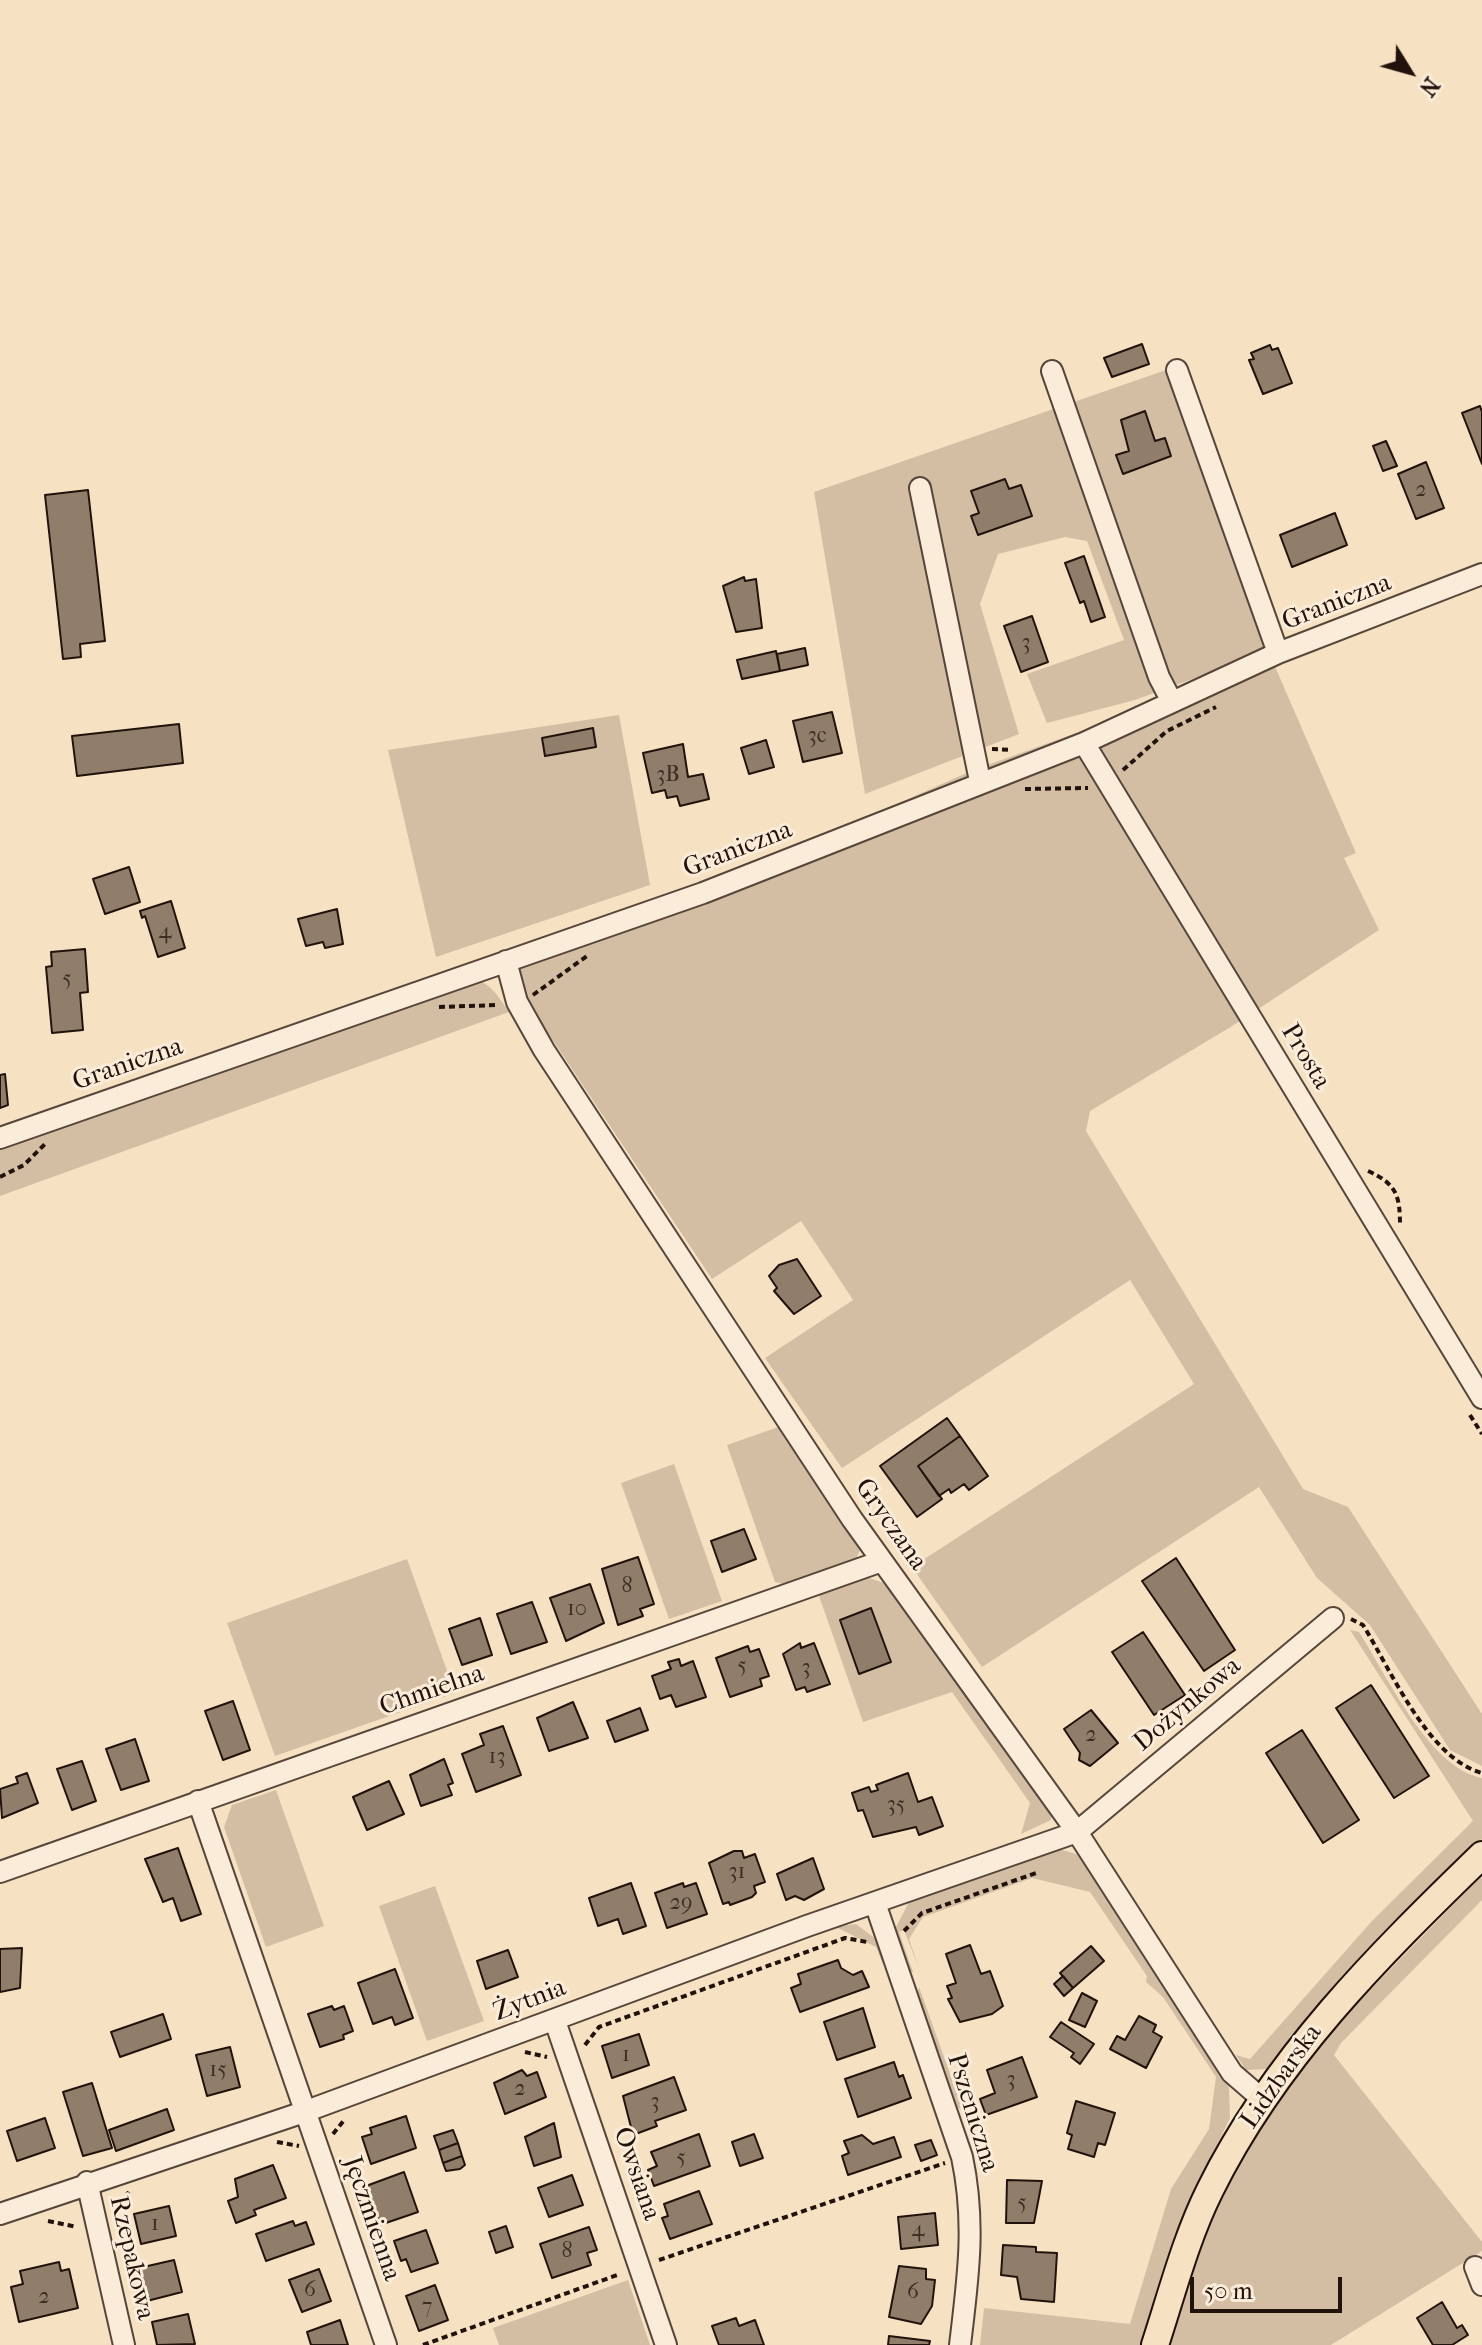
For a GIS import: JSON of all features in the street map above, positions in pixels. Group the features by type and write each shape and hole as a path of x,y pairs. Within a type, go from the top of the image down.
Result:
{"main road":[{"name":"Lidzbarska","path":"1155,2345 1209,2191 1262,2099 1356,1980 1482,1855"}],"street":[{"path":"1177,370 1278,653"},
{"path":"1052,371 1159,677 1172,702"},
{"path":"920,488 980,781"},
{"name":"Graniczna","path":"0,1138 703,893 980,781 1084,743 1278,653 1482,574"},
{"name":"Prosta","path":"1084,743 1482,1398"},
{"name":"Gryczana","path":"506,961 517,1002 544,1050 882,1561 1077,1832 1232,2073 1262,2099"},
{"name":"Chmielna","path":"0,1872 882,1561"},
{"name":"Dożynkowa","path":"1077,1832 1333,1618"},
{"name":"Jęczmienna","path":"198,1801 386,2345"},
{"name":"Żytnia","path":"0,2214 87,2182 304,2112 1077,1832"},
{"name":"Pszeniczna","path":"875,1903 962,2157 972,2224 960,2345"},
{"name":"Owsiana","path":"555,2021 666,2345"},
{"name":"Rzepakowa","path":"87,2182 124,2345"}],"path":[{"path":"975,754 1024,747"},
{"path":"1333,1618 1347,1617 1363,1625 1433,1742 1458,1764 1482,1773"},
{"path":"903,1932 922,1913 1039,1872"},
{"path":"423,2345 962,2157"}],"shaded area":[{"path":"1169,369 1267,648 1261,654 1135,700 1047,723 1027,674 1124,640 1087,541 1065,537 998,554 980,604 1019,734 865,794 814,492"},
{"path":"1273,662 1356,853 1344,858 1379,930 1229,1028 1090,1111 1086,1131 1303,1489 1348,1507 1482,1714 1482,1766 1450,1750 1370,1625 1317,1578 1259,1487 982,1667 912,1567 1194,1384 1130,1280 842,1468 765,1358 853,1300 801,1221 712,1279 510,976 511,964 693,895 971,771"},
{"path":"619,715 650,885 436,957 388,750"},
{"path":"467,976 487,985 509,1012 0,1196 0,1136"},
{"path":"784,1425 861,1548 854,1563 789,1585 775,1582 727,1445"},
{"path":"674,1464 722,1601 669,1619 621,1483"},
{"path":"407,1559 455,1693 275,1756 227,1623"},
{"path":"869,1578 887,1584 1051,1812 1051,1820 1021,1834 1030,1803 952,1692 863,1722 818,1593"},
{"path":"1350,1630 1359,1632 1396,1695 1427,1739 1462,1770 1482,1778 1482,1839 1336,1985 1267,2069 1246,2070 1236,2055 1250,2059 1372,1921 1473,1821"},
{"path":"276,1790 324,1926 266,1947 224,1827 232,1805"},
{"path":"1059,1849 1079,1855 1222,2070 1229,2088 1230,2118 1188,2204 1142,2345 980,2345 984,2308 1130,2324 1171,2189 1209,2129 1216,2077 1163,1997 1146,1982 1147,1976 1090,1892 1032,1878 923,1917 909,1939 919,1968 904,1930 899,1932 913,1972 908,1971 896,1927 909,1902"},
{"path":"1482,1875 1482,1900 1341,2043 1334,2055 1482,2242 1482,2251 1331,2345 1168,2345 1219,2198 1250,2137 1339,2022"},
{"path":"435,1886 484,2021 427,2041 379,1906"},
{"path":"856,1924 876,1939 886,1962 883,1964 876,1947 836,1927"},
{"path":"919,1987 963,2110 958,2108 917,1993"},
{"path":"628,2280 650,2345 499,2345 493,2328"}],"building":[{"path":"1142,344 1149,364 1112,377 1104,358"},
{"path":"1270,345 1272,350 1278,348 1292,383 1263,394 1249,360 1254,359 1251,353"},
{"path":"1480,406 1482,412 1482,464 1462,413"},
{"path":"1145,411 1155,441 1165,438 1171,456 1123,474 1116,455 1129,451 1121,420"},
{"path":"1386,441 1397,466 1383,471 1373,446"},
{"path":"1426,462 1444,508 1416,519 1398,474"},
{"path":"1005,479 1009,489 1021,485 1032,516 978,535 971,516 979,513 971,491"},
{"path":"88,490 105,641 80,644 81,657 63,659 45,495"},
{"path":"1335,513 1347,545 1292,567 1280,535"},
{"path":"1084,556 1105,617 1091,622 1084,601 1080,603 1065,563"},
{"path":"744,577 745,581 756,579 762,628 736,632 723,586"},
{"path":"1032,616 1048,662 1021,672 1004,626"},
{"path":"805,648 808,665 780,671 777,654"},
{"path":"776,651 780,671 742,679 737,660"},
{"path":"832,712 842,753 803,762 793,721"},
{"path":"179,724 183,763 77,776 72,736"},
{"path":"593,728 596,747 545,756 542,738"},
{"path":"766,740 774,767 749,774 741,748"},
{"path":"683,744 688,777 703,774 709,799 680,806 677,796 667,798 665,790 652,793 643,753"},
{"path":"129,867 140,902 105,914 93,879"},
{"path":"171,901 185,948 158,957 145,916 142,918 140,911"},
{"path":"337,909 343,944 325,948 323,942 306,946 298,919"},
{"path":"85,949 88,992 80,993 83,1030 52,1033 46,967 52,966 51,952"},
{"path":"5,1074 8,1105 0,1108 0,1075"},
{"path":"797,1259 821,1296 794,1314 774,1291 777,1288 769,1276 779,1265"},
{"path":"947,1418 960,1436 918,1466 942,1499 917,1517 880,1466"},
{"path":"960,1436 988,1476 969,1490 964,1484 951,1493 949,1489 939,1496 918,1466"},
{"path":"744,1529 756,1559 722,1572 711,1541"},
{"path":"638,1557 654,1604 640,1609 643,1616 618,1625 602,1569"},
{"path":"1176,1558 1235,1650 1204,1671 1142,1581"},
{"path":"590,1584 604,1623 566,1641 550,1598"},
{"path":"532,1602 547,1642 511,1654 497,1614"},
{"path":"871,1608 891,1662 859,1674 840,1620"},
{"path":"480,1618 492,1655 462,1665 449,1629"},
{"path":"1143,1632 1185,1695 1154,1715 1112,1652"},
{"path":"800,1643 801,1648 814,1643 830,1684 807,1692 805,1687 796,1690 783,1654"},
{"path":"748,1646 750,1652 759,1649 769,1676 760,1679 762,1686 730,1697 716,1658"},
{"path":"679,1659 681,1666 693,1661 706,1697 676,1707 671,1695 660,1699 652,1676 671,1669 668,1662"},
{"path":"1371,1685 1429,1776 1394,1798 1336,1708"},
{"path":"233,1701 250,1750 223,1760 205,1711"},
{"path":"573,1702 588,1738 549,1751 537,1718"},
{"path":"640,1708 648,1730 615,1742 607,1721"},
{"path":"1091,1710 1118,1743 1090,1766 1079,1760 1080,1753 1064,1729"},
{"path":"503,1726 521,1775 476,1792 462,1754 484,1745 480,1734"},
{"path":"1302,1730 1359,1820 1323,1843 1266,1753"},
{"path":"135,1739 149,1781 121,1790 106,1749"},
{"path":"444,1759 453,1783 448,1785 452,1795 421,1806 410,1775"},
{"path":"82,1761 96,1801 72,1810 57,1769"},
{"path":"27,1773 38,1803 2,1818 0,1789 18,1783 16,1777"},
{"path":"908,1773 918,1802 932,1797 943,1826 919,1835 916,1827 873,1837 863,1810 858,1811 852,1793 869,1787 871,1792 878,1790 876,1785"},
{"path":"389,1781 404,1814 367,1830 353,1797"},
{"path":"178,1848 201,1914 181,1921 173,1898 163,1902 145,1859"},
{"path":"734,1851 742,1851 744,1858 755,1854 765,1882 754,1886 756,1893 752,1897 730,1905 729,1902 723,1904 709,1863"},
{"path":"813,1858 824,1889 804,1900 795,1896 786,1900 777,1874"},
{"path":"631,1883 646,1926 623,1934 618,1919 598,1926 589,1898"},
{"path":"683,1883 684,1887 696,1883 707,1914 667,1928 655,1893"},
{"path":"970,1945 981,1974 990,1971 1003,2006 992,2014 960,2022 948,1999 952,1998 947,1986 956,1983 946,1954"},
{"path":"1091,1946 1104,1961 1073,1988 1060,1973"},
{"path":"22,1948 20,1988 0,1992 0,1949"},
{"path":"508,1950 518,1977 486,1989 477,1961"},
{"path":"838,1960 841,1968 853,1975 862,1971 869,1987 800,2012 791,1988 801,1984 798,1974"},
{"path":"395,1969 413,2018 395,2025 392,2017 373,2024 358,1983"},
{"path":"1063,1976 1073,1988 1064,1996 1054,1984"},
{"path":"1082,1993 1097,2001 1085,2027 1069,2020"},
{"path":"332,2006 334,2010 344,2006 353,2031 343,2035 344,2039 320,2047 308,2014"},
{"path":"863,2008 875,2047 837,2060 824,2022"},
{"path":"163,2014 171,2039 120,2057 111,2032"},
{"path":"1139,2016 1156,2025 1153,2032 1162,2037 1146,2068 1110,2049 1117,2036 1125,2040"},
{"path":"1061,2022 1094,2044 1080,2064 1071,2057 1074,2053 1050,2037"},
{"path":"639,2034 649,2065 612,2078 602,2046"},
{"path":"230,2047 240,2087 207,2096 196,2055"},
{"path":"1022,2057 1037,2097 986,2115 980,2099 995,2093 987,2070"},
{"path":"894,2062 899,2077 903,2075 911,2098 858,2117 845,2079"},
{"path":"522,2070 527,2076 537,2072 546,2097 505,2114 494,2083"},
{"path":"674,2077 686,2110 655,2121 657,2126 633,2135 623,2096"},
{"path":"92,2083 112,2148 83,2156 63,2092"},
{"path":"1076,2101 1115,2113 1105,2145 1098,2143 1094,2157 1068,2149 1072,2135 1067,2133"},
{"path":"167,2109 174,2130 116,2151 109,2130"},
{"path":"406,2116 416,2148 371,2164 362,2137 372,2134 370,2128"},
{"path":"45,2118 55,2148 17,2161 7,2131"},
{"path":"554,2123 561,2157 534,2166 525,2137"},
{"path":"453,2130 458,2143 439,2150 434,2136"},
{"path":"699,2134 710,2166 654,2186 648,2170 657,2166 651,2152"},
{"path":"754,2134 763,2158 740,2166 732,2142"},
{"path":"862,2135 873,2144 894,2137 901,2157 848,2175 842,2156 849,2153 844,2141"},
{"path":"931,2140 937,2155 921,2161 915,2145"},
{"path":"458,2143 462,2156 443,2163 439,2150"},
{"path":"462,2156 465,2165 446,2171 443,2163"},
{"path":"273,2165 286,2198 254,2210 256,2215 236,2223 228,2201 238,2197 235,2179"},
{"path":"404,2172 418,2212 380,2225 366,2186"},
{"path":"572,2175 583,2205 549,2217 538,2188"},
{"path":"1007,2180 1042,2181 1034,2223 1006,2223"},
{"path":"699,2191 712,2224 670,2239 662,2218 668,2216 664,2204"},
{"path":"169,2206 176,2236 141,2244 134,2214"},
{"path":"935,2213 938,2245 901,2249 898,2217"},
{"path":"293,2221 295,2226 306,2222 314,2244 266,2261 256,2234"},
{"path":"506,2226 513,2247 496,2253 489,2232"},
{"path":"589,2227 597,2250 587,2253 591,2265 552,2278 540,2244"},
{"path":"426,2230 438,2263 411,2272 406,2259 401,2261 394,2241"},
{"path":"1003,2245 1036,2247 1036,2252 1057,2253 1054,2302 1021,2299 1017,2277 1001,2275"},
{"path":"174,2260 182,2292 147,2301 139,2268"},
{"path":"59,2262 61,2271 69,2269 78,2308 19,2322 11,2287 23,2284 20,2271"},
{"path":"899,2266 926,2269 926,2279 935,2280 932,2306 921,2324 889,2317"},
{"path":"319,2269 331,2301 302,2312 289,2280"},
{"path":"435,2285 448,2320 419,2331 406,2296"},
{"path":"1442,2302 1457,2328 1462,2325 1468,2335 1452,2345 1433,2345 1417,2318"},
{"path":"188,2314 195,2344 157,2345 152,2322"},
{"path":"736,2318 739,2326 755,2320 764,2345 719,2345 712,2326"},
{"path":"340,2320 348,2345 311,2345 307,2332"},
{"path":"889,2336 930,2341 929,2345 888,2345"}]}
